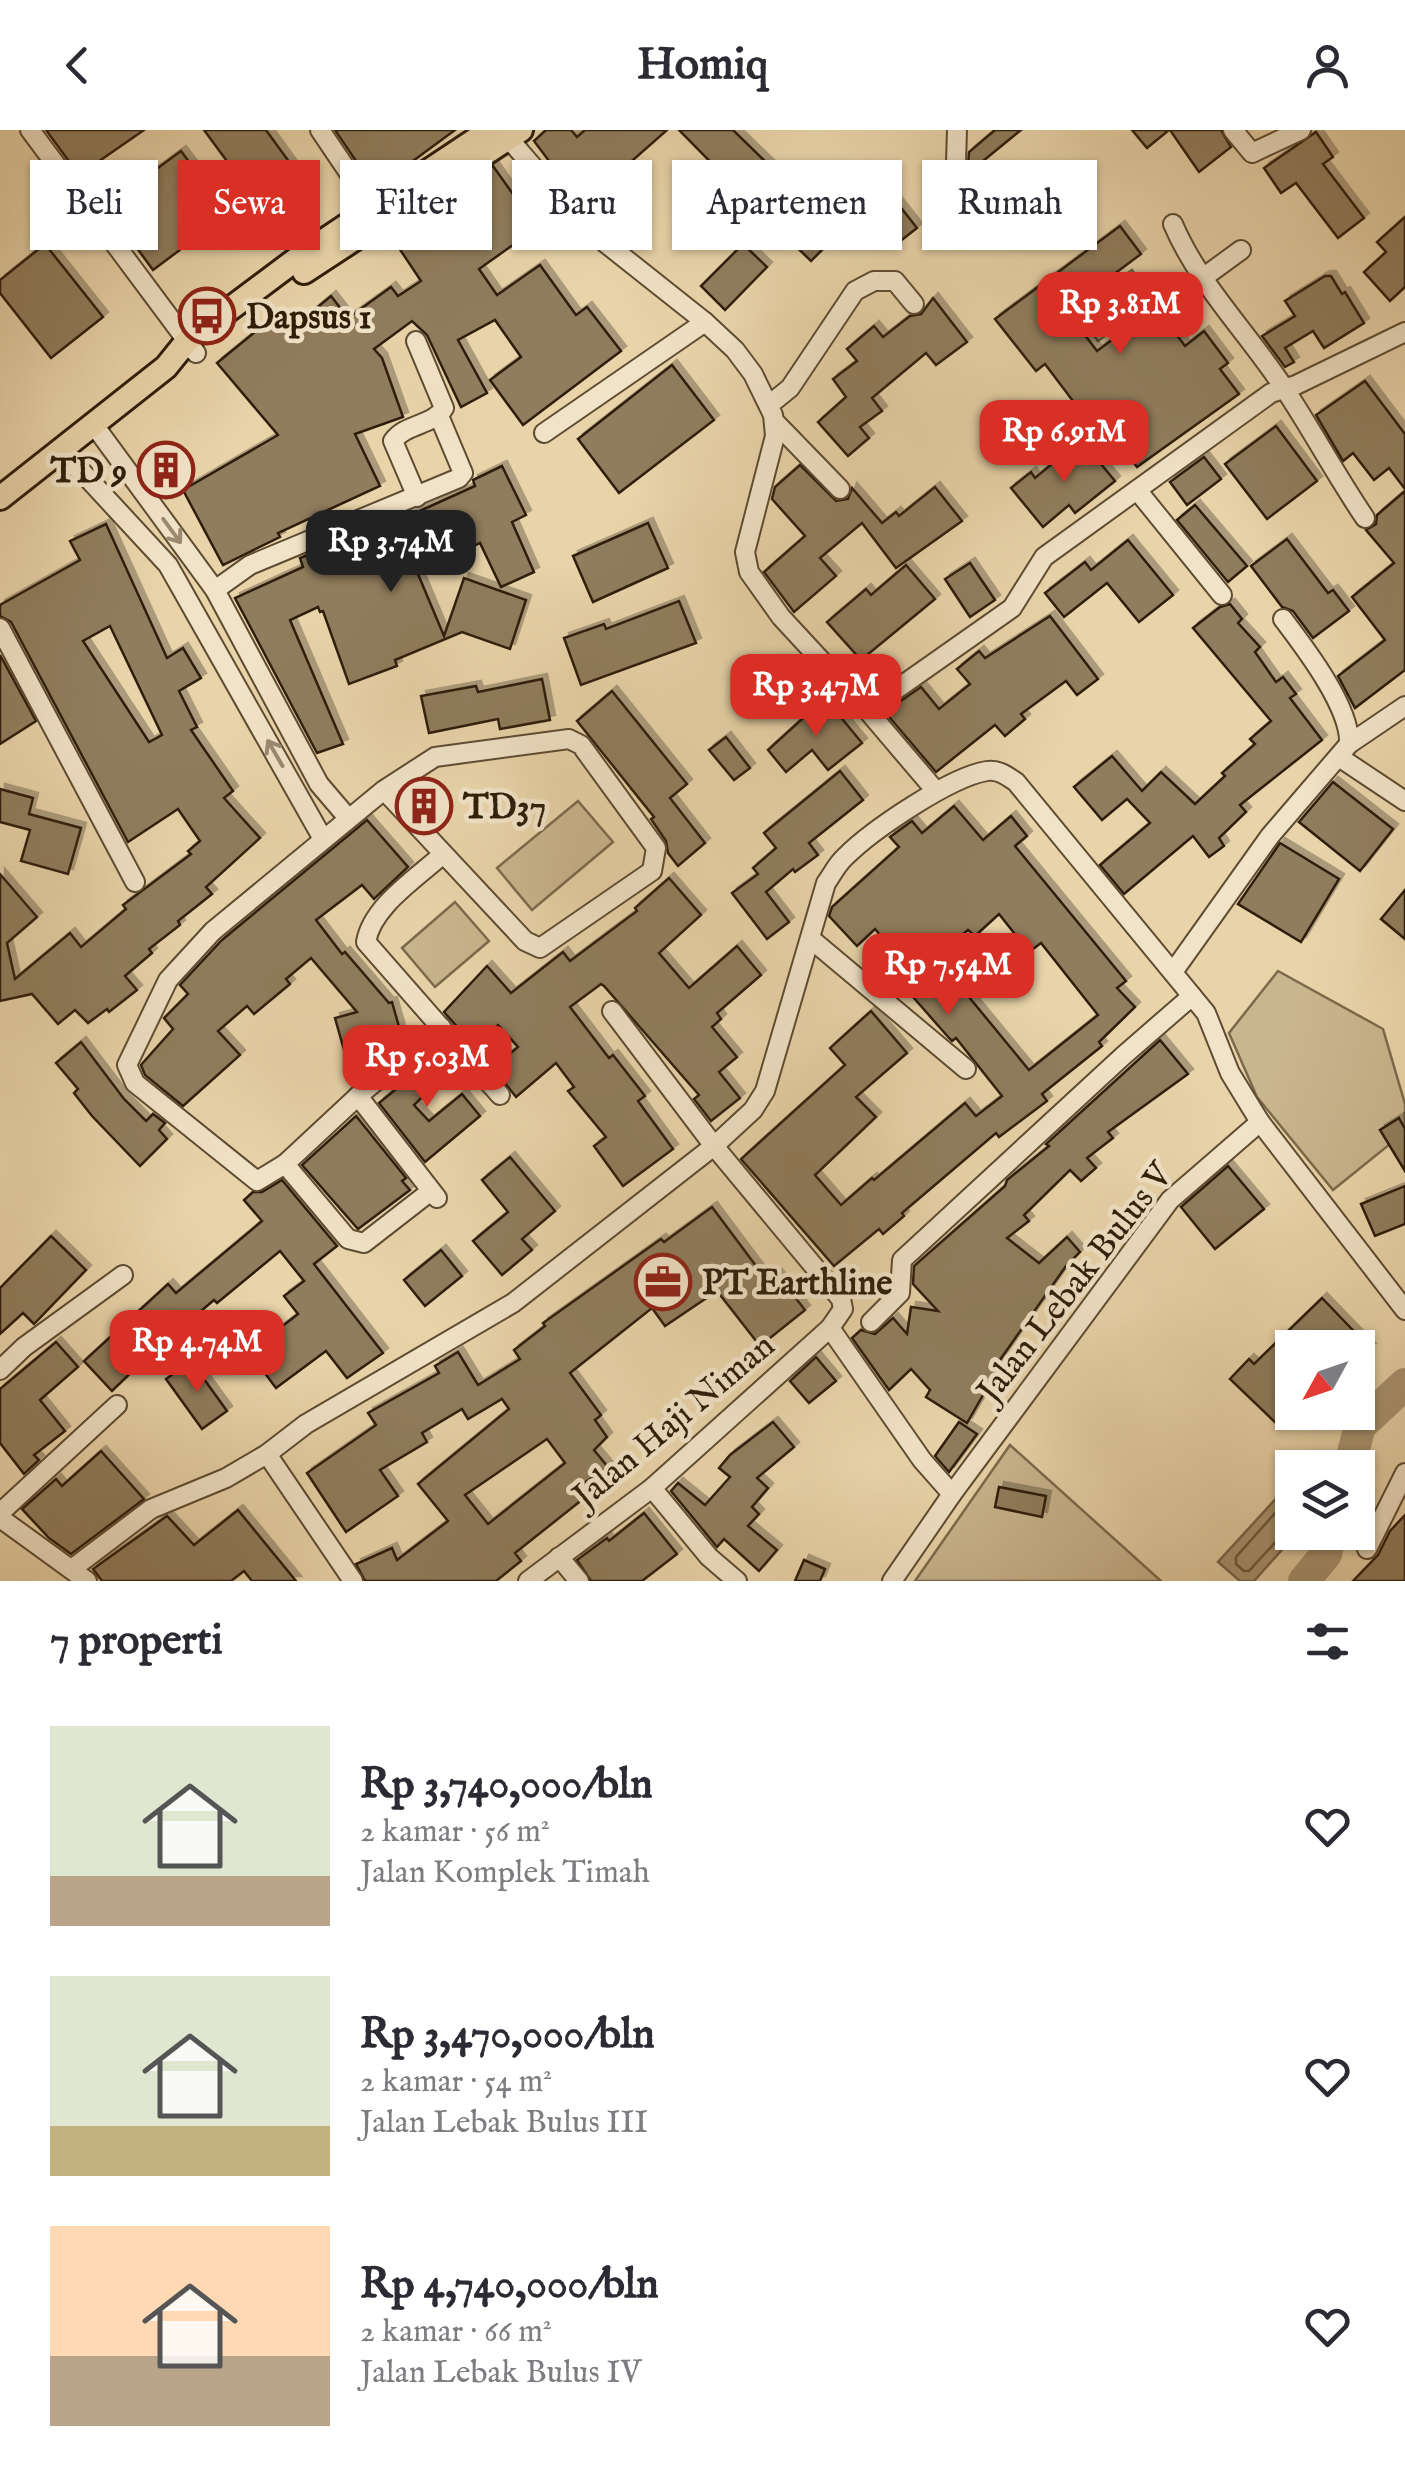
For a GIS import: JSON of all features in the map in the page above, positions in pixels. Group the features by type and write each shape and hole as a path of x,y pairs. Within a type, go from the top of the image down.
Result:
{"main road":[{"path":"191,347 507,133"},
{"path":"458,160 507,133"},
{"path":"0,498 340,232"}],"street":[{"path":"30,130 191,347"},
{"path":"320,130 340,160"},
{"path":"956,130 956,160"},
{"path":"1233,130 1252,154 1302,130"},
{"path":"507,133 584,226 705,322 754,374 772,414 776,436 745,552 749,572 781,617 936,790"},
{"path":"1173,224 1185,252 1284,387 1324,458 1365,518"},
{"path":"1204,277 1242,250"},
{"path":"772,414 855,292 874,281 894,281 914,304"},
{"path":"544,433 705,322"},
{"path":"867,710 1012,608 1044,557 1271,393 1296,385 1405,332"},
{"path":"416,341 444,405 439,416 399,433 393,440 417,497"},
{"path":"772,414 840,489"},
{"path":"215,590 250,565 417,497 463,473 439,416"},
{"path":"94,425 215,590 318,784 348,818"},
{"path":"58,454 82,472 168,565 323,838"},
{"path":"1137,490 1222,594"},
{"path":"1283,619 1332,692 1350,734 1344,750"},
{"path":"0,628 135,882"},
{"path":"1173,972 1270,836 1344,750 1405,706"},
{"path":"384,790 526,941 540,948 652,871 656,848 581,744 569,739 435,757 384,790 348,818 213,930 168,980 128,1065 135,1083 258,1181 286,1164 441,1026"},
{"path":"1344,750 1405,801"},
{"path":"117,1405 0,1516 81,1577 151,1509 226,1478 267,1454 306,1424 512,1303 714,1146 753,1110 765,1091 826,883 844,857 936,790 987,771 1008,776 1206,1014 1230,1073 1260,1122 1405,1310"},
{"path":"300,797 318,784"},
{"path":"443,854 386,906 368,928 366,942 500,1095"},
{"path":"812,940 966,1069"},
{"path":"871,1322 900,1292 902,1260 1192,996"},
{"path":"612,1011 714,1146"},
{"path":"286,1164 348,1239 364,1243 434,1194 358,1096"},
{"name":"Jalan Lebak Bulus V","path":"892,1581 1170,1200 1260,1122"},
{"name":"Jalan Haji Niman","path":"528,1581 652,1488 830,1328 843,1308 841,1299 714,1146"},
{"path":"0,1370 24,1347 123,1275"},
{"path":"830,1328 922,1460 952,1494"},
{"path":"267,1454 354,1581"},
{"path":"1375,1533 1405,1472"},
{"path":"652,1488 709,1558 738,1581"},
{"path":"559,1556 578,1581"}],"shaded area":[{"path":"1132,270 1154,300 1098,341 1076,310"},
{"path":"578,801 613,842 532,910 497,868"},
{"path":"455,902 489,941 435,987 402,948"},
{"path":"1278,971 1383,1029 1405,1104 1405,1132 1333,1190 1257,1097 1229,1033"},
{"path":"1010,1445 1161,1581 915,1581"}],"water":[{"path":"1275,1500 1275,1550 1282,1550 1254,1581 1240,1581 1218,1562"}],"building":[{"path":"46,130 144,130 101,160 68,160"},
{"path":"204,130 266,130 288,160 226,160"},
{"path":"335,130 455,130 414,160 355,160"},
{"path":"546,130 571,130 577,137 585,130 667,130 633,160 548,160 534,141"},
{"path":"679,130 733,130 764,160 709,160"},
{"path":"995,130 1021,130 984,160 968,160 969,152"},
{"path":"1132,130 1169,130 1147,148"},
{"path":"1170,130 1221,130 1231,147 1199,172"},
{"path":"1316,132 1333,157 1323,164 1364,218 1338,238 1296,183 1281,193 1264,168"},
{"path":"181,151 188,160 178,160 180,250 153,270 138,250 158,250 158,168"},
{"path":"492,167 512,193 512,246 479,269 497,295 540,265 576,315 587,307 621,351 523,425 490,380 521,357 495,320 458,340 487,393 461,407 427,335 412,321 374,349 382,358 403,417 355,434 380,486 278,533 280,537 223,565 183,490 278,435 217,363 277,314 290,330 331,296 348,318 391,287 398,296 421,281 400,250 492,250"},
{"path":"902,209 917,228 902,240"},
{"path":"1405,217 1405,287 1390,301 1364,272 1386,252 1377,242"},
{"path":"1120,226 1141,254 1066,310 1097,351 1156,307 1185,346 1204,331 1228,363 1220,369 1239,394 1137,467 1088,402 1079,409 1045,364 1036,371 995,319 1088,250 1097,250 1097,243"},
{"path":"38,250 50,250 103,317 51,358 0,293 0,280"},
{"path":"737,250 749,250 767,267 725,310 701,286"},
{"path":"800,250 822,250 811,261"},
{"path":"1331,276 1342,294 1345,292 1364,323 1324,348 1313,331 1285,348 1294,362 1285,367 1262,336 1295,316 1285,301"},
{"path":"933,298 967,342 936,365 926,353 872,398 882,411 860,427 869,438 848,456 818,422 846,397 833,379 857,361 847,349 874,326 883,337 910,316 921,314"},
{"path":"672,365 714,420 619,493 578,439"},
{"path":"1365,381 1405,434 1405,489 1389,468 1374,480 1353,453 1343,461 1316,415"},
{"path":"1276,426 1317,481 1267,519 1225,464"},
{"path":"1081,440 1115,481 1075,513 1069,505 1043,527 1011,488 1031,472 1035,478"},
{"name":"TD 9","path":"170,454 183,471 162,487 150,469"},
{"path":"1204,457 1221,479 1187,505 1170,482"},
{"path":"800,465 836,501 848,499 852,488 882,523 896,512 899,516 935,487 962,521 896,568 862,523 820,558 836,576 794,612 764,572 805,536 772,499 775,487"},
{"path":"502,466 526,515 512,522 534,572 501,587 480,543 418,574 444,636 464,578 526,600 510,649 462,632 395,660 397,666 349,684 323,611 318,607 290,620 343,744 317,753 235,598 303,567 300,558 475,486 473,480"},
{"path":"1405,491 1405,670 1355,708 1338,676 1385,640 1352,597 1394,563 1366,530"},
{"path":"1195,505 1247,566 1228,582 1177,520"},
{"path":"648,523 668,568 593,602 573,556"},
{"path":"106,524 167,658 183,648 201,678 179,691 197,727 191,730 233,791 224,798 260,838 206,887 212,894 178,921 180,925 149,949 152,953 125,976 137,990 88,1023 75,1010 58,1024 32,994 0,1001 0,874 37,917 7,943 15,979 70,933 81,947 126,909 123,905 191,854 188,851 200,841 178,809 128,842 11,622 0,616 0,605 80,560 70,541","holes":["110,626 162,735 149,742 83,641"]},
{"path":"1287,539 1328,593 1333,590 1349,611 1313,638 1293,611 1282,607 1251,566"},
{"path":"1128,540 1173,595 1139,622 1107,583 1064,617 1045,593 1085,562 1091,570"},
{"path":"970,563 995,600 970,617 945,579"},
{"path":"906,565 935,599 861,660 827,622 866,589 871,595"},
{"path":"679,601 696,643 581,685 564,638 604,624 606,629"},
{"path":"1230,604 1242,619 1238,623 1260,647 1255,652 1276,682 1283,677 1296,694 1290,698 1322,740 1240,805 1246,812 1219,838 1224,846 1209,857 1193,836 1124,894 1100,865 1150,823 1127,799 1102,820 1074,787 1112,756 1142,791 1161,772 1195,804 1255,744 1250,739 1271,721 1193,628"},
{"path":"1050,616 1098,679 1077,695 1066,681 1021,714 1025,719 1005,736 995,725 936,772 885,712 921,687 939,709 970,684 957,669 979,651 985,658"},
{"path":"0,655 36,721 0,744"},
{"path":"542,679 550,720 500,729 498,719 429,733 421,696 476,686 478,692"},
{"path":"612,691 687,784 670,798 705,843 678,866 651,819 654,817 577,721"},
{"path":"825,698 862,743 828,770 812,750 786,772 768,750"},
{"path":"726,737 750,768 734,780 709,750"},
{"path":"840,771 863,800 809,843 818,855 795,872 793,869 766,892 789,922 767,939 732,893 758,874 753,868 776,848 764,833"},
{"path":"1333,782 1393,829 1360,871 1299,822"},
{"path":"0,789 33,798 29,814 81,828 68,874 21,861 30,830 0,822"},
{"path":"954,806 983,840 1011,816 1027,836 1015,846 1126,981 1117,988 1135,1007 1099,1042 1102,1046 1042,1094 1047,1101 999,1137 996,1133 883,1234 879,1229 834,1266 741,1159 845,1065 830,1048 871,1011 907,1053 856,1097 876,1117 815,1175 841,1205 965,1103 976,1116 1002,1096 956,1038 952,1041 913,997 925,987 875,929 857,946 829,916 832,907 899,847 890,837 912,821 922,833","holes":["999,914 1029,952 1041,943 1098,1015 1029,1070 936,957 968,930 975,936"]},
{"path":"367,820 408,867 374,899 362,885 316,920 342,954 345,952 392,1002 403,1041 346,1057 335,1018 357,1012 311,958 286,979 290,984 254,1014 247,1006 218,1031 240,1055 183,1106 145,1075 141,1065 173,1029 164,1018 188,994 180,985 222,940"},
{"path":"1280,843 1339,879 1301,942 1238,904"},
{"path":"669,878 701,915 659,953 689,988 737,946 761,975 717,1013 721,1019 712,1027 737,1057 719,1072 740,1098 711,1121 694,1099 699,1095 604,986 601,984 570,1007 609,1058 613,1055 645,1096 638,1101 673,1149 623,1186 594,1146 606,1137 568,1091 574,1087 556,1063 516,1097 493,1068 518,1047 498,1025 475,1047 444,1012 487,966 511,993 563,952 570,961 637,911 635,908"},
{"path":"1405,890 1405,939 1381,919"},
{"path":"1160,1040 1188,1074 1108,1132 1113,1138 1087,1158 1096,1168 1081,1181 1070,1170 1024,1215 1029,1221 1007,1238 1039,1263 1067,1237 1080,1252 995,1367 998,1369 967,1423 926,1397 930,1390 911,1369 889,1390 852,1338 861,1330 875,1334 893,1318 907,1334 911,1307 938,1311 913,1284 914,1266"},
{"path":"81,1042 124,1099 146,1121 153,1114 165,1123 159,1130 167,1139 140,1166 92,1116 74,1093 78,1089 56,1063"},
{"path":"429,1053 446,1074 414,1105 429,1121 462,1094 480,1116 425,1162 379,1103 406,1081 401,1076"},
{"path":"356,1116 406,1178 402,1181 410,1190 358,1229 302,1165"},
{"path":"1399,1118 1405,1129 1405,1171 1380,1130"},
{"path":"510,1157 555,1211 522,1239 532,1250 502,1275 473,1241 508,1212 482,1180"},
{"path":"1228,1166 1264,1209 1215,1249 1181,1207"},
{"path":"282,1180 337,1246 314,1264 383,1353 347,1378 326,1351 276,1388 249,1352 298,1314 284,1296 304,1281 280,1251 217,1303 214,1300 112,1391 84,1361 168,1284 176,1293 262,1221 244,1200"},
{"path":"1405,1186 1405,1224 1375,1236 1361,1204"},
{"path":"712,1207 768,1282 777,1274 805,1310 760,1346 717,1291 665,1326 652,1308 570,1373 601,1415 595,1420 607,1437 594,1450 608,1467 575,1489 583,1499 515,1553 521,1561 496,1581 365,1581 356,1564 392,1548 397,1560 448,1521 418,1484 509,1409 502,1399 468,1419 462,1409 422,1433 427,1442 380,1470 398,1496 346,1532 307,1473 376,1425 368,1413 439,1373 435,1366 458,1352 478,1385 520,1359 514,1350 545,1326 543,1323 661,1239 664,1242","holes":["547,1439 565,1463 488,1524 465,1495"]},
{"path":"51,1236 86,1270 34,1324 23,1313 0,1334 0,1288"},
{"path":"441,1250 462,1276 425,1306 404,1280"},
{"path":"1322,1298 1353,1330 1289,1330"},
{"path":"56,1342 78,1367 40,1400 65,1431 34,1455 39,1460 24,1474 0,1443 0,1389"},
{"path":"1275,1344 1275,1422 1230,1379 1249,1359 1254,1364"},
{"path":"816,1357 836,1381 809,1403 790,1381"},
{"path":"191,1361 227,1411 202,1429 166,1379"},
{"path":"773,1422 794,1447 757,1478 768,1488 752,1507 759,1514 748,1526 777,1550 759,1571 724,1539 717,1547 671,1491 678,1483 705,1505 730,1477 719,1468"},
{"path":"959,1422 977,1434 949,1472 935,1456"},
{"path":"101,1451 144,1499 71,1554 49,1538 22,1509 56,1479 62,1486"},
{"path":"999,1487 1046,1496 1042,1517 995,1507"},
{"path":"238,1510 296,1581 252,1581 244,1571 231,1581 102,1581 93,1569 167,1516 194,1545"},
{"path":"644,1513 677,1554 642,1581 591,1581 577,1560"},
{"path":"1405,1515 1405,1581 1353,1581 1378,1555 1390,1531"},
{"path":"804,1560 825,1569 820,1581 795,1581"}],"waterway":[{"path":"1354,1450 1360,1426 1405,1384"},
{"path":"1304,1581 1327,1550"}],"place":[{"name":"Dapsus 1","path":"207,316"},
{"name":"TD 9","path":"166,470"},
{"name":"TD37","path":"424,806"},
{"name":"PT Earthline","path":"663,1282"}]}
